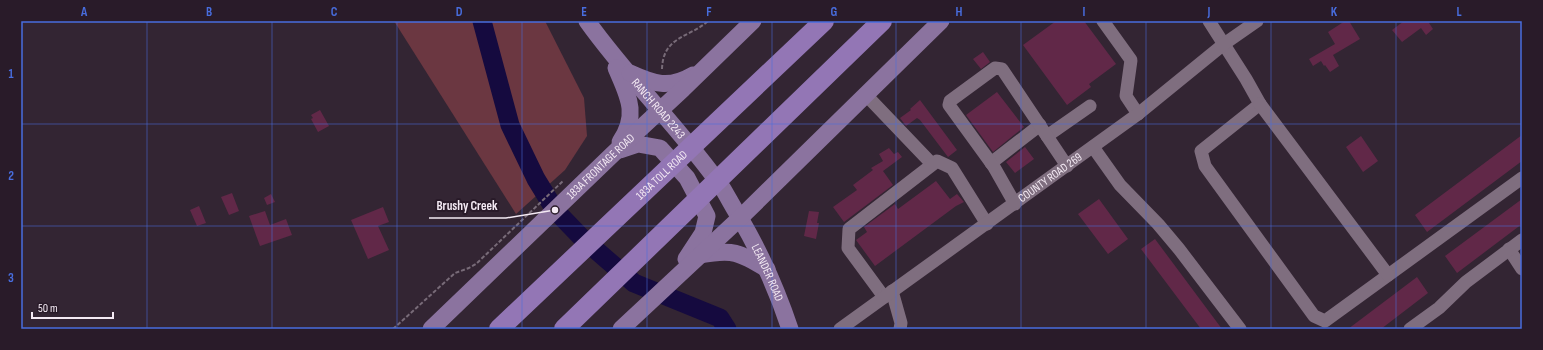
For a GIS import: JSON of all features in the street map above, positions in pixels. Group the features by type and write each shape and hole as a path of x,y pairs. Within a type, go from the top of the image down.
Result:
{"highway":[{"name":"183A TOLL ROAD","path":"499,329 824,21"},
{"path":"564,329 882,21"}],"main road":[{"name":"RANCH ROAD 2243","path":"587,21 607,48 707,169 723,190 740,218"},
{"name":"183A FRONTAGE ROAD","path":"431,329 513,240 614,153 660,111 753,21"},
{"path":"621,329 696,255 740,218 941,21"},
{"path":"607,48 628,95 631,119 628,130 614,153"},
{"path":"626,71 650,82 664,84 676,83 685,80 708,65"},
{"path":"614,153 638,144 660,148 687,178 707,216 696,255"},
{"name":"LEANDER ROAD","path":"740,218 767,269 790,329"},
{"path":"696,255 720,251 738,253 748,257 767,269"}],"street":[{"path":"1103,21 1131,60 1126,96 1138,114"},
{"path":"1208,21 1224,44 1260,104 1388,275"},
{"name":"COUNTY ROAD 269","path":"840,329 1138,114 1224,44 1257,21"},
{"path":"1015,204 991,163 949,105 950,101 995,68 1002,69 1067,166"},
{"path":"866,94 932,164"},
{"path":"1260,104 1201,151 1205,166 1314,316 1325,321 1522,178"},
{"path":"1047,136 1090,106"},
{"path":"991,163 1040,125"},
{"path":"1093,147 1120,185 1158,224 1179,249 1240,329"},
{"path":"900,329 901,323 888,294 848,248 849,230 937,161 952,168 987,224"},
{"path":"1410,329 1439,308 1466,282 1522,240"},
{"path":"1509,250 1522,269"}],"path":[{"path":"662,70 665,56 672,43 684,34 703,26 708,21"},
{"path":"393,329 456,273 476,264 513,240 565,179"}],"shaded area":[{"path":"394,21 545,21 584,98 587,136 565,170 516,214"}],"building":[{"path":"1056,21 1084,21 1116,64 1089,84 1091,87 1067,105 1023,45"},
{"path":"1345,21 1349,21 1360,39 1333,55 1339,66 1330,72 1321,61 1313,66 1309,59 1335,44 1328,32"},
{"path":"1404,21 1431,21 1429,23 1433,29 1426,35 1421,28 1402,42 1392,30"},
{"path":"983,52 990,62 981,69 973,59"},
{"path":"997,92 1024,127 993,152 966,115"},
{"path":"920,100 957,150 948,157 920,120 917,118 906,126 900,118 911,110 910,109"},
{"path":"320,110 329,126 318,132 311,119 313,118 311,115"},
{"path":"1522,135 1522,161 1427,232 1415,215"},
{"path":"1361,136 1378,161 1363,172 1346,147"},
{"path":"1025,147 1034,159 1015,173 1006,162"},
{"path":"889,148 894,154 898,152 902,157 883,171 893,185 844,222 833,207 857,190 853,185 873,170 871,168 883,161 879,154"},
{"path":"936,181 950,199 957,194 964,202 956,206 875,266 856,240 867,232 864,227 895,204 898,209"},
{"path":"232,193 239,211 229,215 221,197"},
{"path":"271,194 275,202 267,205 264,198"},
{"path":"1099,199 1128,239 1108,254 1078,214"},
{"path":"1522,199 1522,224 1457,273 1445,256"},
{"path":"199,206 206,223 197,226 190,210"},
{"path":"383,207 389,222 378,226 389,250 368,259 351,220"},
{"path":"265,211 270,225 286,219 292,235 260,246 249,216"},
{"path":"809,211 819,212 817,223 819,223 816,239 804,236"},
{"path":"1155,239 1222,329 1201,329 1141,249"},
{"path":"1417,277 1428,293 1381,329 1348,329"}],"waterway":[{"path":"482,21 510,125 536,179 555,210 582,238 634,283 720,318 727,329"}],"place":[{"name":"Brushy Creek","path":"555,210"}]}
